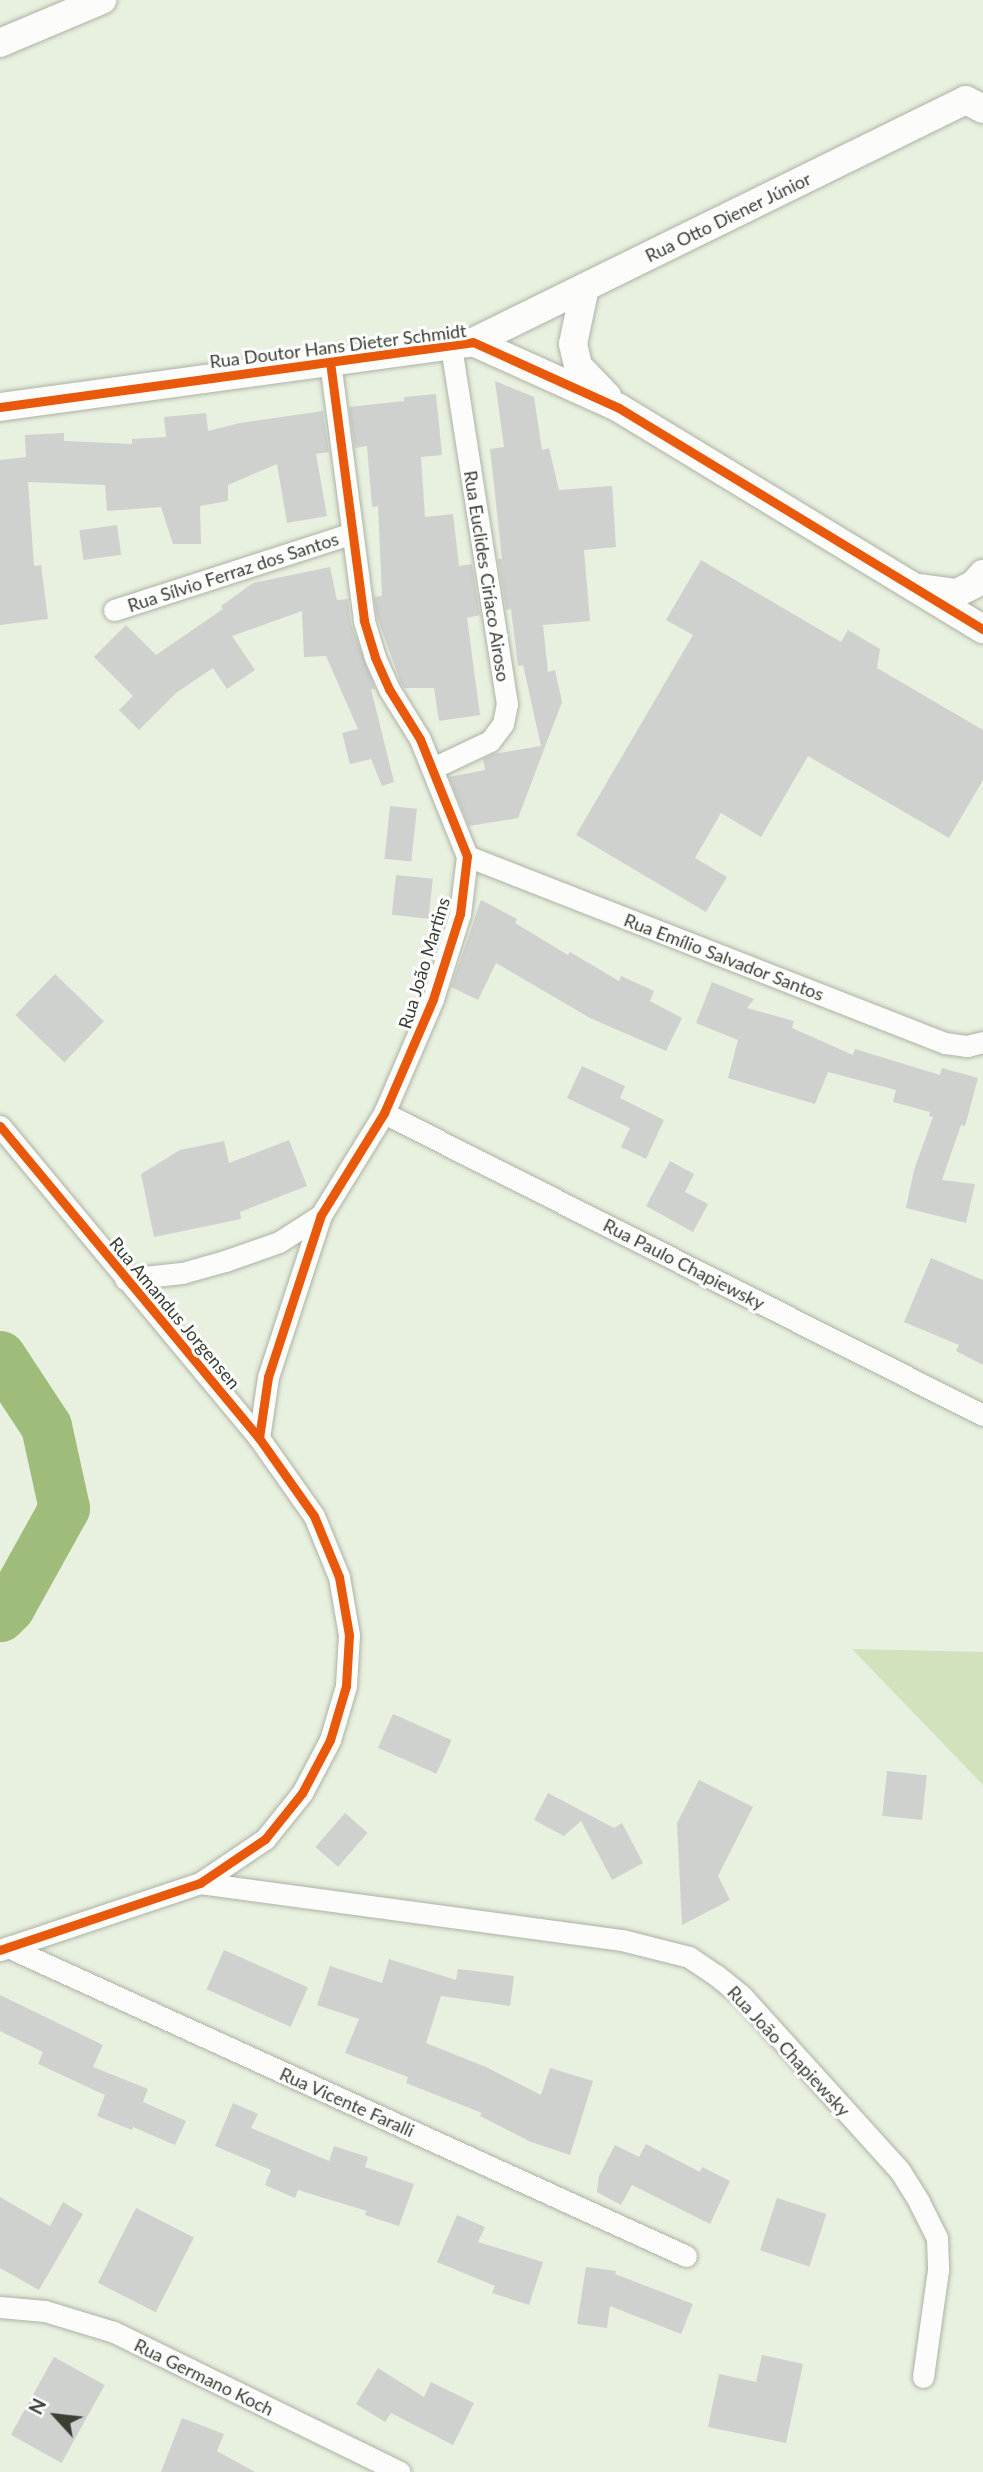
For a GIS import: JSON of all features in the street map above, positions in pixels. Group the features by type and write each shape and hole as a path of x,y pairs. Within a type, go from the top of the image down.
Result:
{"street":[{"path":"0,43 102,0"},
{"name":"Rua Otto Diener Júnior","path":"462,343 977,100"},
{"path":"585,287 572,344 578,366 619,408"},
{"name":"Rua Doutor Hans Dieter Schmidt","path":"0,407 462,343 619,408 983,629"},
{"name":"Rua Euclides Ciríaco Airoso","path":"433,768 490,741 503,724 507,704 462,343"},
{"name":"Rua João Martins","path":"259,1438 268,1377 321,1214 384,1113 433,999 460,914 467,856 433,768 374,657 364,620 330,362"},
{"name":"Rua Sílvio Ferraz dos Santos","path":"114,610 352,533"},
{"path":"914,588 957,593 973,585 983,574"},
{"name":"Rua Emílio Salvador Santos","path":"467,856 945,1043 967,1045 983,1042"},
{"name":"Rua Paulo Chapiewsky","path":"384,1113 983,1415"},
{"name":"Rua Amandus Jorgensen","path":"0,1126 259,1438 314,1516 339,1577 349,1635 346,1686 330,1740 302,1793 265,1839 200,1883 4,1949"},
{"path":"125,1279 182,1273 225,1261 279,1242 321,1214"},
{"name":"Rua João Chapiewsky","path":"200,1883 622,1940 689,1957 716,1975 742,1996 900,2171 919,2202 937,2238 938,2270 923,2377"},
{"name":"Rua Vicente Faralli","path":"4,1949 686,2256"},
{"name":"Rua Germano Koch","path":"0,2307 44,2311 114,2332 400,2472"}],"green space":[{"path":"852,1649 983,1652 983,1785"}],"building":[{"path":"495,381 534,397 542,450 549,448 559,490 612,486 616,547 584,550 590,621 543,625 548,672 555,670 562,702 518,818 469,826 449,777 485,770 483,759 493,754 541,746 523,665 518,666 511,609 506,610 498,559 502,559 490,449 504,447"},
{"path":"436,394 442,455 421,457 425,517 453,514 459,566 472,564 480,615 467,618 480,715 439,721 434,688 404,688 401,683 377,617 374,597 382,596 378,506 372,507 367,446 355,448 349,407 404,401 404,397"},
{"path":"323,411 329,452 316,454 327,516 287,523 277,464 228,485 228,501 200,506 201,544 173,544 161,507 107,511 105,485 28,482 34,566 41,565 48,619 0,625 0,460 26,457 25,435 64,433 64,441 132,444 132,439 166,437 164,417 206,413 208,431 240,423"},
{"path":"117,525 121,555 84,560 79,530"},
{"path":"701,560 841,642 848,630 880,649 877,668 983,730 983,780 949,838 808,756 761,837 721,813 695,858 727,877 706,912 576,835 693,635 666,620"},
{"path":"330,567 337,600 348,599 351,624 375,689 371,689 394,782 382,786 371,759 350,764 342,733 358,729 326,656 304,657 302,611 232,636 255,670 227,689 213,668 176,693 139,730 119,710 133,696 94,657 126,625 156,655 223,609 221,606 253,583"},
{"path":"390,806 417,809 411,862 384,859"},
{"path":"396,875 433,879 429,919 392,915"},
{"path":"481,900 517,919 515,923 568,955 570,952 619,981 621,976 654,991 650,1001 682,1018 666,1051 590,1018 496,963 478,1000 451,987"},
{"path":"55,974 104,1021 64,1062 15,1015"},
{"path":"712,982 754,999 747,1008 794,1021 792,1028 853,1055 855,1049 940,1075 942,1068 978,1078 965,1126 961,1125 942,1180 975,1184 966,1223 906,1208 914,1170 933,1117 929,1116 930,1112 893,1102 896,1090 828,1072 815,1104 728,1078 738,1040 696,1023"},
{"path":"582,1066 625,1086 620,1098 664,1120 646,1159 621,1147 630,1128 567,1098"},
{"path":"289,1140 307,1186 240,1212 241,1219 154,1237 141,1174 180,1150 224,1141 229,1163"},
{"path":"670,1161 694,1174 685,1192 708,1204 693,1232 646,1206"},
{"path":"931,1258 983,1280 983,1365 956,1351 959,1345 904,1322"},
{"path":"393,1714 451,1740 436,1774 378,1748"},
{"path":"887,1771 927,1775 922,1820 882,1816"},
{"path":"699,1780 753,1807 718,1876 730,1900 682,1925 677,1823"},
{"path":"548,1793 614,1828 622,1823 643,1863 612,1880 581,1821 564,1836 534,1820"},
{"path":"345,1813 368,1833 338,1867 315,1847"},
{"path":"224,1950 308,1987 291,2027 207,1989"},
{"path":"389,1959 456,1980 458,1969 514,1976 510,2006 441,1996 426,2043 486,2067 541,2095 550,2068 593,2081 570,2155 531,2142 480,2116 482,2113 406,2083 408,2077 345,2053 359,2019 317,2005 330,1966 382,1983"},
{"path":"0,1995 103,2045 93,2067 148,2089 143,2102 186,2121 175,2145 133,2127 132,2130 97,2116 105,2095 38,2064 43,2052 0,2031"},
{"path":"233,2103 258,2114 251,2128 329,2161 334,2146 368,2157 365,2167 414,2184 399,2226 365,2215 367,2211 298,2190 295,2198 265,2185 271,2170 215,2146"},
{"path":"646,2144 700,2172 702,2167 730,2181 710,2224 632,2185 621,2205 597,2192 599,2176 615,2145 639,2157"},
{"path":"0,2197 50,2226 63,2202 83,2214 39,2290 0,2268"},
{"path":"777,2198 826,2214 809,2266 760,2250"},
{"path":"136,2208 194,2238 156,2312 98,2283"},
{"path":"457,2215 485,2227 478,2242 543,2262 529,2305 492,2293 495,2286 437,2262"},
{"path":"586,2267 616,2271 615,2274 693,2304 681,2334 610,2306 607,2328 577,2324"},
{"path":"762,2355 803,2364 786,2443 708,2427 719,2374 756,2382"},
{"path":"54,2357 105,2385 62,2463 11,2435"},
{"path":"378,2368 424,2397 431,2382 474,2403 453,2445 391,2413 385,2422 356,2404"},
{"path":"182,2418 224,2434 217,2451 255,2472 161,2472"}],"waterway":[{"path":"0,1356 46,1426 64,1508 9,1607 0,1616"}],"cycle path":[{"path":"0,407 473,342 619,408 983,629"},
{"path":"259,1438 268,1377 321,1215 384,1113 433,999 460,914 467,856 420,739 389,689 375,657 364,620 330,362"},
{"path":"0,1126 259,1438 314,1516 339,1577 349,1635 346,1686 330,1740 302,1793 265,1839 200,1883 0,1950"}]}
